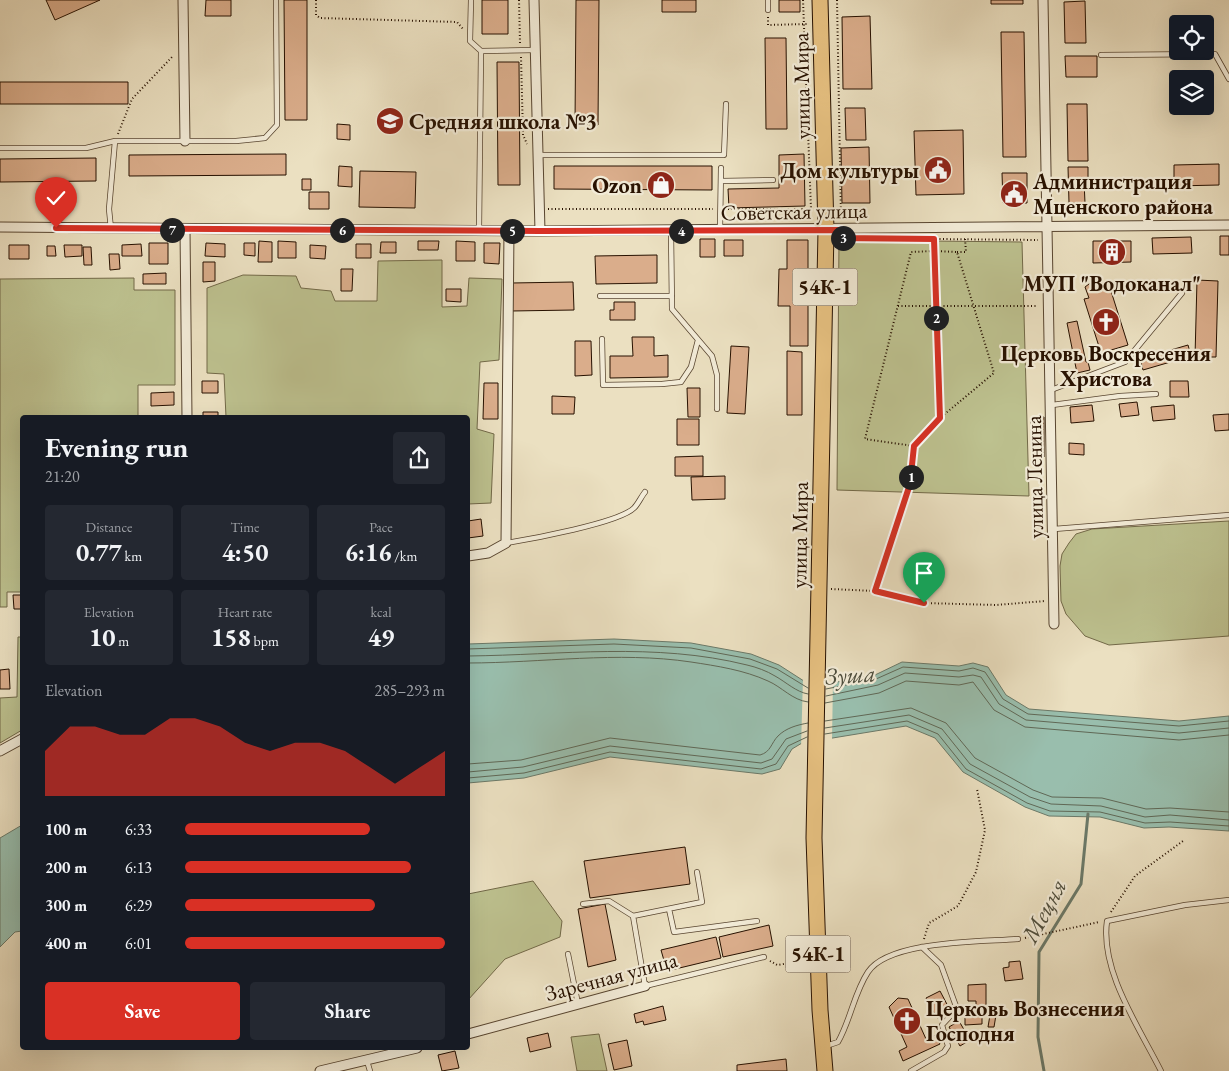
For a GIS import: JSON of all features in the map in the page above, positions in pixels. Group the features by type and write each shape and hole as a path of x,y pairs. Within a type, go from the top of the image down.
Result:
{"main road":[{"name":"улица Мира","path":"820,0 827,230 814,838 822,1046 825,1071"}],"street":[{"path":"183,0 185,141"},
{"path":"534,0 540,231"},
{"name":"улица Ленина","path":"1043,0 1052,405 1054,624"},
{"name":"Советская улица","path":"0,227 111,230 671,231 1229,225"},
{"path":"185,230 187,415"},
{"path":"470,556 488,553 506,543 509,231"},
{"path":"0,751 20,739"},
{"name":"Заречная улица","path":"470,1033 645,986"},
{"path":"320,1071 409,1050"}],"lane":[{"path":"0,148 86,148 115,141 236,141 265,138 277,125 276,0"},
{"path":"471,0 470,42 481,51 535,50"},
{"path":"768,0 768,10"},
{"path":"479,230 481,51"},
{"path":"1101,55 1215,54 1229,79"},
{"path":"538,156 724,155 726,104"},
{"path":"111,230 109,209 115,141"},
{"path":"720,230 722,168"},
{"path":"721,181 773,180"},
{"path":"671,231 672,309 712,356 718,375 717,408"},
{"path":"1051,390 1125,362 1182,293"},
{"path":"600,296 672,296"},
{"path":"602,339 603,385 681,382 691,367 698,340"},
{"path":"1052,405 1120,396 1156,394"},
{"path":"506,543 534,539 621,517 634,508 645,492"},
{"path":"1054,529 1229,515"},
{"path":"583,904 609,901 633,916 702,902 697,872"},
{"path":"1161,1071 1113,975 1106,944 1106,921 1185,905 1229,900"},
{"path":"668,909 674,932 756,922"},
{"path":"633,916 645,986"},
{"path":"822,1046 838,1042 859,986 870,969 891,955 922,946 1018,939"},
{"path":"911,1071 944,1052 948,1046 942,1025 943,1021 957,1009 940,965 922,946"},
{"path":"568,954 578,1004"},
{"name":"Заречная улица","path":"645,986 764,957"},
{"path":"367,1061 370,1071"}],"path":[{"path":"316,0 316,15 320,18 456,22 470,35"},
{"path":"520,0 523,135 529,149"},
{"path":"803,0 811,209 827,230"},
{"path":"827,230 837,0"},
{"path":"768,10 768,25 837,24"},
{"path":"115,141 132,99 183,45"},
{"path":"539,209 811,209"},
{"path":"940,418 934,239 1048,240"},
{"path":"914,446 865,438 911,252 966,252 966,239"},
{"path":"875,591 910,484 914,446 940,418 994,373 957,252"},
{"path":"898,306 1050,306"},
{"path":"830,589 875,591 924,603 996,605 1055,600"},
{"path":"922,946 929,923 958,906 976,872 985,830 977,789"},
{"path":"1018,939 1044,936 1106,921 1135,876 1183,841"},
{"path":"777,965 801,961"}],"shaded area":[{"path":"839,240 1022,242 1029,496 837,490"},
{"path":"442,260 442,307 467,306 469,278 502,279 499,360 480,362 477,429 494,434 491,503 470,504 470,415 226,415 224,374 207,373 207,288 243,275 296,276 301,288 331,291 335,301 377,301 378,261"},
{"path":"134,278 134,290 175,290 175,385 138,385 138,415 20,415 20,592 7,592 7,607 0,607 0,279"},
{"path":"1229,521 1229,636 1109,645 1085,636 1066,614 1061,601 1060,566 1062,554 1076,534 1092,529"},
{"path":"18,637 20,637 20,731 0,743 0,698 17,697"},
{"path":"533,881 562,921 560,937 505,959 470,998 470,894"},
{"path":"599,1034 607,1071 577,1071 571,1037"}],"water":[{"path":"614,639 691,643 751,654 779,665 807,683 821,685 875,675 902,662 959,666 973,663 988,667 1006,695 1029,709 1179,721 1229,716 1229,831 1169,827 1144,828 1100,817 1049,816 1025,807 963,772 935,738 906,726 802,743 792,749 780,769 762,774 610,757 524,778 470,783 470,644"},
{"path":"20,826 20,931 15,932 0,947 0,838"}],"pier":[{"path":"803,678 821,682 833,680 832,741 801,747"}],"building":[{"path":"46,0 100,0 55,20"},
{"path":"206,0 231,0 231,16 205,16"},
{"path":"284,0 307,0 307,120 285,120"},
{"path":"482,0 508,0 508,34 482,34"},
{"path":"576,0 599,0 598,125 575,124"},
{"path":"662,0 696,0 696,12 662,12"},
{"path":"779,0 800,0 800,12 779,12"},
{"path":"991,0 1023,0 1023,4 991,4"},
{"path":"1085,1 1086,43 1065,43 1064,2"},
{"path":"870,16 872,89 843,89 842,17"},
{"path":"1001,32 1024,32 1026,157 1003,157"},
{"path":"765,38 786,38 787,129 766,129"},
{"path":"1065,56 1097,56 1097,77 1066,77"},
{"path":"497,62 519,62 520,185 498,185"},
{"path":"0,82 128,82 128,104 0,104"},
{"path":"1067,104 1087,104 1088,161 1068,161"},
{"path":"845,108 865,108 866,140 846,140"},
{"path":"337,124 350,125 350,140 337,139"},
{"path":"963,130 964,194 916,195 914,131"},
{"path":"869,147 870,203 842,203 841,148"},
{"path":"286,154 286,175 129,176 129,155"},
{"path":"804,154 805,206 729,208 728,189 779,188 779,155"},
{"path":"96,158 96,181 0,182 0,159"},
{"path":"1219,164 1219,185 1174,186 1174,165"},
{"path":"339,166 352,167 352,187 338,186"},
{"path":"554,166 712,166 712,190 554,189"},
{"path":"1068,167 1088,167 1088,181 1084,181 1085,203 1069,203"},
{"path":"360,171 416,172 415,208 359,207"},
{"path":"1002,173 1027,173 1027,203 1003,203"},
{"path":"302,179 311,179 311,190 302,190"},
{"path":"309,192 329,192 329,209 309,209"},
{"path":"1220,236 1229,236 1229,255 1220,255"},
{"path":"1191,237 1192,253 1153,254 1152,238"},
{"path":"700,239 715,239 715,257 700,257"},
{"path":"724,240 743,240 743,256 724,256"},
{"path":"787,240 808,240 808,346 790,346 790,306 778,306 779,269 787,269"},
{"path":"259,241 272,242 272,262 258,262"},
{"path":"278,241 296,242 296,258 278,258"},
{"path":"418,241 439,241 438,250 418,250"},
{"path":"456,241 475,242 475,261 456,261"},
{"name":"МУП \"Водоканал\"","path":"1093,241 1131,241 1131,262 1093,263"},
{"path":"381,242 396,242 396,253 380,253"},
{"path":"149,243 168,243 168,264 149,264"},
{"path":"206,243 225,244 225,257 205,256"},
{"path":"244,243 255,243 255,256 244,255"},
{"path":"484,243 500,243 499,264 484,263"},
{"path":"141,244 142,256 122,256 122,245"},
{"path":"356,244 371,244 371,258 356,258"},
{"path":"9,245 29,245 29,259 9,259"},
{"path":"64,245 82,245 82,256 65,257"},
{"path":"310,245 326,246 325,259 310,258"},
{"path":"47,246 55,246 56,256 47,256"},
{"path":"83,247 91,247 92,265 84,265"},
{"path":"109,254 119,254 120,269 110,270"},
{"path":"657,255 657,283 596,284 595,256"},
{"path":"203,262 215,262 215,281 203,282"},
{"path":"341,269 353,269 352,291 341,291"},
{"path":"166,273 166,284 143,284 143,274"},
{"path":"1197,280 1218,281 1216,357 1195,357"},
{"name":"Церковь Воскресения Христова","path":"1093,281 1102,281 1106,292 1111,291 1128,345 1101,353 1084,299 1089,298 1085,287"},
{"path":"573,282 574,310 511,311 511,283"},
{"path":"446,289 461,289 461,302 446,301"},
{"path":"614,302 635,302 635,320 610,320 610,310 614,310"},
{"path":"1077,321 1086,362 1088,362 1090,370 1077,373 1067,323"},
{"path":"632,337 654,337 654,356 668,355 668,377 610,378 610,356 633,356"},
{"path":"575,341 591,341 592,375 575,376"},
{"path":"1188,345 1191,356 1143,370 1140,359"},
{"path":"731,346 749,347 745,414 727,413"},
{"path":"787,351 802,352 802,415 787,415"},
{"path":"202,381 218,381 218,393 202,393"},
{"path":"1170,381 1188,381 1189,397 1170,397"},
{"path":"484,383 498,383 498,419 483,419"},
{"path":"687,388 700,388 700,417 688,417"},
{"path":"174,392 174,405 151,406 151,393"},
{"path":"552,396 575,397 574,414 552,414"},
{"path":"1137,402 1139,415 1121,417 1119,404"},
{"path":"1092,405 1094,421 1071,423 1070,407"},
{"path":"1174,405 1175,419 1153,421 1151,407"},
{"path":"203,412 218,412 218,415 203,415"},
{"path":"1229,414 1229,430 1215,431 1213,415"},
{"path":"1031,417 1044,417 1044,457 1032,457"},
{"path":"677,419 699,419 699,445 677,445"},
{"path":"1069,443 1084,444 1084,455 1069,454"},
{"path":"703,456 703,476 675,476 675,457"},
{"path":"725,476 725,499 692,500 691,477"},
{"path":"481,519 483,536 470,538 470,521"},
{"path":"13,595 20,595 20,609 14,609"},
{"path":"9,669 10,689 0,689 0,670"},
{"path":"685,847 690,884 590,898 584,861"},
{"path":"605,904 616,960 588,967 578,909"},
{"path":"769,925 773,946 723,957 719,937"},
{"path":"716,937 721,958 667,971 661,950"},
{"path":"1020,961 1023,979 1005,981 1003,968 1009,967 1009,962"},
{"path":"986,984 986,1006 976,1007 976,1001 968,1001 968,985"},
{"path":"940,991 950,1010 937,1018 926,998"},
{"name":"Церковь Вознесения Господня","path":"898,998 908,999 926,1039 936,1035 940,1044 903,1061 899,1051 907,1047 889,1007"},
{"path":"663,1006 666,1020 644,1025 643,1021 636,1023 634,1014"},
{"path":"982,1014 982,1024 965,1025 965,1015"},
{"path":"990,1015 996,1015 994,1027 988,1027"},
{"path":"959,1021 970,1040 960,1046 949,1027"},
{"path":"548,1033 551,1047 530,1052 527,1038"},
{"path":"627,1040 632,1066 614,1070 608,1044"},
{"path":"455,1051 459,1068 442,1071 438,1055"},
{"path":"786,1059 787,1071 737,1071 737,1065"}],"waterway":[{"name":"Мецня","path":"1044,1071 1038,1037 1039,952 1081,884 1088,814"}],"place":[{"name":"Средняя школа №3","path":"390,121"},
{"name":"Дом культуры","path":"938,170"},
{"name":"Ozon","path":"661,185"},
{"name":"Администрация Мценского района","path":"1014,194"},
{"name":"МУП \"Водоканал\"","path":"1112,252"},
{"name":"Церковь Воскресения Христова","path":"1106,322"},
{"name":"Церковь Вознесения Господня","path":"907,1021"}],"route":[{"path":"56,228 111,230 841,230 841,238 934,239 940,418 914,446 910,484 875,591 924,603"}],"water label":[{"name":"Зуша","path":"850,675"}]}
